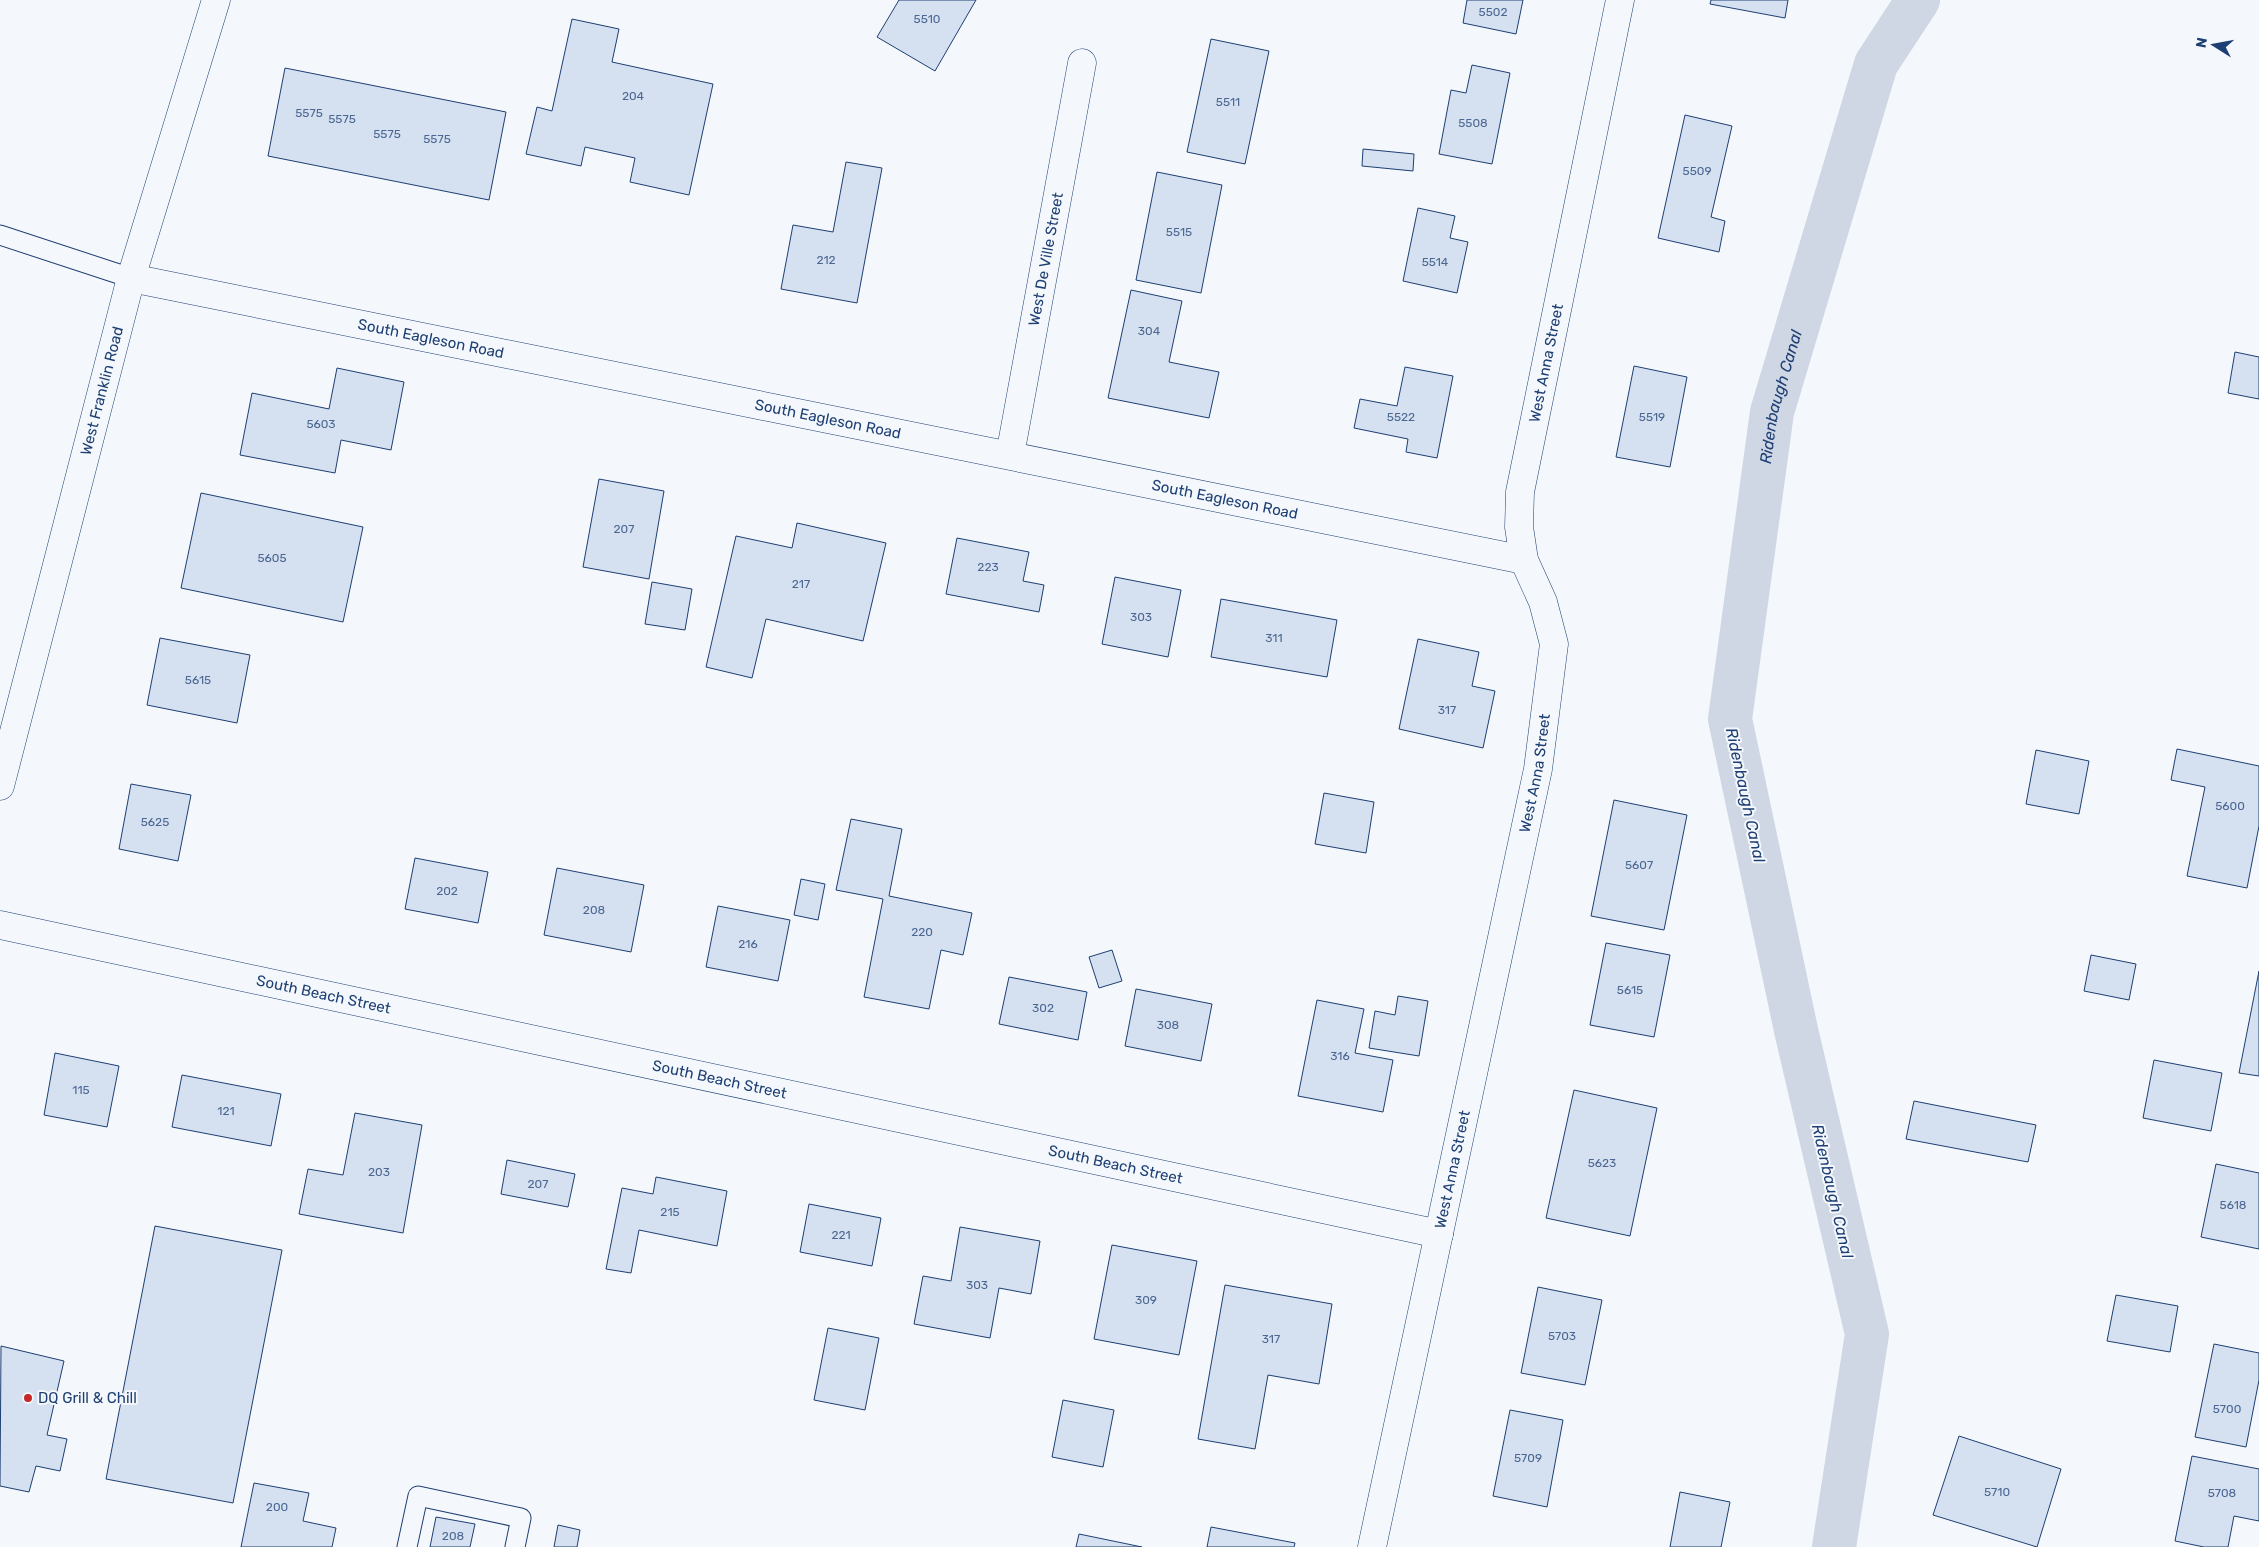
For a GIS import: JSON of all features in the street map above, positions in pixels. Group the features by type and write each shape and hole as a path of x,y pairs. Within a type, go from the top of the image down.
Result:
{"street":[{"name":"West Franklin Road","path":"0,786 132,278 216,0"},
{"name":"West Anna Street","path":"1372,1547 1536,779 1554,644 1543,602 1524,560 1519,527 1520,492 1620,0"},
{"name":"West De Ville Street","path":"1010,455 1082,63"},
{"name":"South Eagleson Road","path":"132,278 1524,560"},
{"name":"South Beach Street","path":"0,925 1439,1234"}],"lane":[{"path":"0,235 132,278"},
{"path":"407,1547 418,1496 521,1518 515,1547"}],"building":[{"path":"899,0 976,0 935,71 877,37"},
{"path":"1467,0 1523,0 1516,34 1463,23"},
{"path":"1711,0 1788,0 1785,18 1710,4"},
{"path":"572,19 619,29 612,62 713,84 689,195 630,182 635,158 585,147 581,166 526,154 537,107 552,111"},
{"path":"1211,39 1269,51 1245,164 1187,152"},
{"path":"1472,65 1510,73 1492,164 1439,154 1451,90 1466,93"},
{"path":"285,68 506,112 489,200 268,156"},
{"path":"1685,115 1732,126 1711,217 1725,221 1719,252 1658,238"},
{"path":"1363,149 1414,154 1413,171 1362,166"},
{"path":"846,162 882,168 857,303 781,289 793,225 833,232"},
{"path":"1157,172 1222,185 1201,293 1136,280"},
{"path":"1418,208 1455,216 1450,238 1468,242 1457,293 1403,281"},
{"path":"1131,290 1182,301 1169,362 1219,372 1209,418 1108,398"},
{"path":"2235,352 2259,357 2259,399 2228,393"},
{"path":"1634,366 1687,377 1670,467 1616,457"},
{"path":"1405,367 1453,376 1437,458 1406,452 1408,439 1354,428 1360,399 1397,406"},
{"path":"337,368 404,382 391,450 341,440 335,473 240,455 252,393 329,409"},
{"path":"599,479 664,491 649,579 583,567"},
{"path":"201,493 363,527 343,622 181,588"},
{"path":"797,523 886,543 863,641 766,619 752,678 706,667 736,536 792,548"},
{"path":"957,538 1029,552 1023,581 1044,585 1039,612 946,594"},
{"path":"1115,577 1181,590 1168,657 1102,644"},
{"path":"652,582 692,589 685,630 645,624"},
{"path":"1221,599 1337,620 1327,677 1211,657"},
{"path":"160,638 250,655 237,723 147,705"},
{"path":"1418,639 1479,652 1472,686 1495,691 1483,748 1399,729"},
{"path":"2177,749 2259,766 2259,826 2247,888 2187,876 2205,787 2171,780"},
{"path":"2036,750 2089,761 2079,814 2026,804"},
{"path":"131,784 191,795 178,861 119,849"},
{"path":"1324,793 1374,802 1366,853 1315,844"},
{"path":"1614,800 1687,815 1664,930 1591,916"},
{"path":"851,819 902,829 889,896 972,913 963,955 941,950 929,1009 864,997 883,899 836,890"},
{"path":"415,858 488,872 478,923 405,909"},
{"path":"557,868 644,885 631,952 544,935"},
{"path":"801,879 825,884 818,920 794,915"},
{"path":"718,906 790,920 778,981 706,967"},
{"path":"1606,943 1670,955 1654,1037 1590,1025"},
{"path":"1112,950 1122,981 1099,988 1089,957"},
{"path":"2091,955 2136,964 2129,1000 2084,991"},
{"path":"2259,971 2259,1076 2239,1073"},
{"path":"1009,977 1087,992 1078,1040 999,1024"},
{"path":"1136,989 1212,1004 1201,1061 1125,1046"},
{"path":"1398,996 1428,1001 1419,1056 1369,1048 1375,1011 1395,1015"},
{"path":"1317,1000 1364,1009 1355,1053 1393,1060 1383,1112 1298,1096"},
{"path":"55,1053 119,1066 107,1127 44,1115"},
{"path":"2154,1060 2222,1073 2211,1131 2143,1118"},
{"path":"182,1075 281,1094 271,1146 172,1127"},
{"path":"1574,1090 1657,1108 1630,1236 1546,1218"},
{"path":"1914,1101 2036,1125 2028,1162 1906,1139"},
{"path":"355,1113 422,1125 403,1233 299,1214 308,1169 343,1175"},
{"path":"507,1160 575,1174 568,1207 501,1194"},
{"path":"2216,1164 2259,1173 2259,1249 2201,1237"},
{"path":"656,1177 727,1191 717,1246 639,1230 631,1273 606,1269 622,1188 653,1194"},
{"path":"809,1204 881,1218 872,1266 800,1252"},
{"path":"155,1226 282,1250 233,1503 106,1479"},
{"path":"960,1227 1040,1241 1031,1294 999,1288 990,1338 914,1324 923,1276 951,1281"},
{"path":"1112,1245 1197,1261 1179,1355 1094,1339"},
{"path":"1225,1285 1332,1304 1319,1384 1268,1375 1255,1449 1198,1439"},
{"path":"1538,1287 1602,1300 1585,1385 1521,1373"},
{"path":"2116,1295 2178,1306 2170,1352 2107,1341"},
{"path":"828,1328 879,1338 865,1410 814,1400"},
{"path":"2214,1344 2259,1353 2259,1380 2246,1447 2195,1437"},
{"name":"DQ Grill & Chill","path":"1,1346 64,1361 47,1435 67,1439 60,1471 36,1466 29,1492 0,1486"},
{"path":"1063,1400 1114,1410 1103,1467 1052,1457"},
{"path":"1510,1410 1563,1420 1547,1507 1493,1496"},
{"path":"1959,1436 2061,1469 2037,1547 1933,1515"},
{"path":"2192,1456 2259,1469 2259,1521 2234,1516 2228,1547 2204,1547 2175,1541"},
{"path":"254,1483 309,1493 303,1521 336,1528 332,1547 241,1547"},
{"path":"1680,1492 1730,1502 1721,1547 1670,1547"},
{"path":"436,1517 475,1524 470,1547 430,1547"},
{"path":"558,1525 580,1530 577,1547 554,1547"},
{"path":"1211,1527 1295,1543 1294,1547 1207,1547"},
{"path":"1079,1534 1142,1547 1076,1547"}],"waterway":[{"name":"Ridenbaugh Canal","path":"1834,1547 1867,1334 1796,1030 1730,719 1772,412 1876,64 1918,0"}],"place":[{"name":"DQ Grill & Chill","path":"28,1398"}]}
